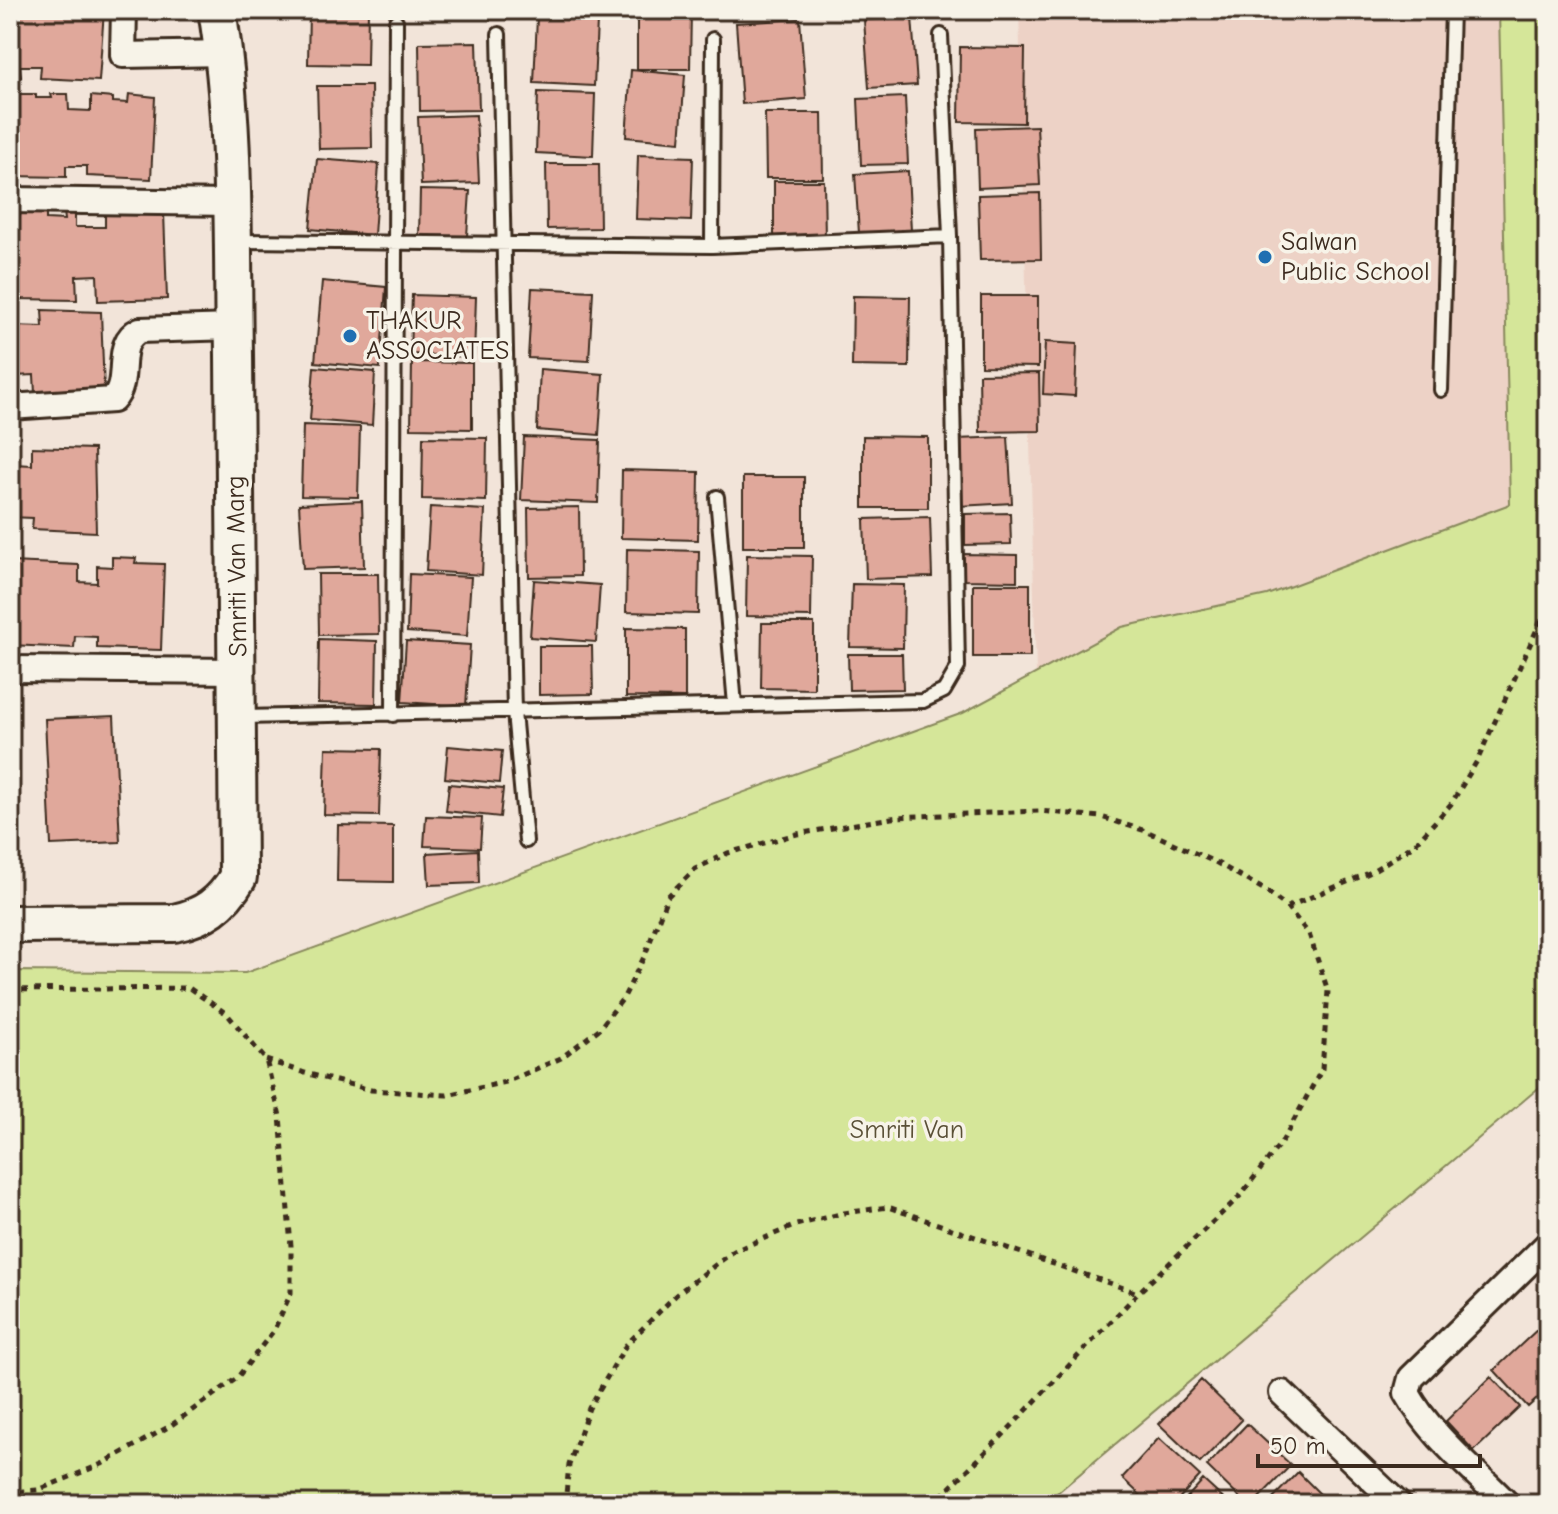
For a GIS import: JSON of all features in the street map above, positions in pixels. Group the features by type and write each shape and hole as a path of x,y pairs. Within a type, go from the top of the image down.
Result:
{"street":[{"path":"124,10 123,55 225,53"},
{"name":"Smriti Van Marg","path":"10,924 174,923 208,912 226,897 238,877 232,203 225,53 217,10"},
{"path":"10,200 232,203"},
{"path":"10,407 113,400 120,392 125,343 130,335 140,330 233,327"},
{"path":"10,669 238,671"},
{"path":"1507,1504 1433,1430 1407,1393 1411,1378 1548,1244"},
{"path":"1282,1393 1398,1504"}],"lane":[{"path":"1441,390 1452,10"},
{"path":"393,715 396,21"},
{"path":"499,34 514,712 526,841"},
{"path":"238,717 923,701 944,691 958,667 950,236 941,35"},
{"path":"712,246 713,39"},
{"path":"232,241 712,246 950,236"},
{"path":"717,497 735,705"}],"path":[{"path":"1287,907 1380,866 1414,845 1451,804 1477,761 1548,605"},
{"path":"266,1060 371,1090 447,1095 506,1082 561,1058 599,1029 624,997 645,955 667,897 695,869 728,853 797,834 897,817 1040,811 1101,817 1146,831 1217,863 1265,890 1287,907 1309,934 1328,991 1322,1069 1283,1140 1240,1196 1138,1293 933,1504"},
{"path":"10,990 189,988 227,1014 266,1060 280,1116 291,1246 291,1293 274,1330 237,1378 170,1426 102,1464 38,1490 10,1492"},
{"path":"565,1504 569,1465 589,1408 626,1345 678,1293 734,1251 796,1225 844,1213 888,1207 1138,1293"}],"shaded area":[{"name":"Salwan Public School","path":"1019,10 1499,10 1510,503 1267,595 1122,627 1036,673"}],"green space":[{"name":"Smriti Van","path":"1499,10 1548,10 1548,1080 1044,1504 10,1504 10,971 245,973 963,713 1122,627 1267,595 1510,504"}],"building":[{"path":"10,10 20,10 20,14 37,14 37,10 104,10 99,81 40,78 41,66 20,66 21,77 10,78"},
{"path":"309,10 368,10 367,65 308,64"},
{"path":"637,10 691,10 690,69 637,69"},
{"path":"537,17 597,21 594,86 534,83"},
{"path":"912,17 917,85 869,88 864,20"},
{"path":"800,19 806,99 742,104 736,23"},
{"path":"477,42 479,110 420,111 419,43"},
{"path":"960,47 1025,48 1024,123 959,122"},
{"path":"631,70 685,75 680,142 626,137"},
{"path":"317,86 371,86 372,148 319,149"},
{"path":"538,92 595,94 593,156 536,153"},
{"path":"10,94 36,94 36,98 52,98 51,94 68,94 69,110 91,111 91,96 128,103 129,94 155,97 151,179 87,176 87,166 66,166 66,177 10,176"},
{"path":"905,97 908,164 861,165 858,99"},
{"path":"765,113 822,113 823,178 766,178"},
{"path":"476,115 479,183 421,185 418,117"},
{"path":"1037,126 1040,185 978,188 976,128"},
{"path":"638,155 693,157 691,221 636,219"},
{"path":"317,159 379,164 374,235 310,229"},
{"path":"546,164 599,164 600,228 547,229"},
{"path":"908,171 911,231 859,233 855,174"},
{"path":"774,181 824,181 825,240 774,240"},
{"path":"420,190 470,191 467,236 419,238"},
{"path":"1040,193 1041,259 980,260 978,195"},
{"path":"46,209 46,219 65,220 64,212 75,213 75,227 105,227 105,209 164,212 167,299 98,301 97,275 76,276 77,300 17,299 19,210"},
{"name":"THAKUR ASSOCIATES","path":"322,281 386,287 380,368 315,362"},
{"path":"532,288 593,291 589,361 528,358"},
{"path":"412,295 476,297 474,357 410,354"},
{"path":"853,296 910,297 909,367 852,366"},
{"path":"981,296 1038,296 1038,367 981,366"},
{"path":"42,310 101,312 104,391 35,393 34,375 14,376 14,400 10,400 10,313 14,326 43,327"},
{"path":"1045,342 1077,344 1075,396 1043,394"},
{"path":"412,362 472,363 472,429 411,428"},
{"path":"314,367 375,372 372,425 310,420"},
{"path":"540,369 603,374 599,435 537,430"},
{"path":"1039,373 1040,431 980,432 979,374"},
{"path":"303,425 360,427 358,497 301,496"},
{"path":"863,436 928,437 928,508 863,508"},
{"path":"423,437 487,438 486,501 422,499"},
{"path":"524,437 600,440 598,503 521,500"},
{"path":"1008,437 1012,503 959,506 956,439"},
{"path":"10,446 14,446 14,464 32,465 32,447 94,449 96,532 32,529 33,518 10,517"},
{"path":"622,470 699,472 698,540 621,538"},
{"path":"743,477 804,477 804,547 743,547"},
{"path":"362,501 364,567 303,569 299,504"},
{"path":"430,507 485,510 482,575 426,571"},
{"path":"579,507 580,576 529,577 528,508"},
{"path":"1010,513 1011,544 965,545 965,514"},
{"path":"930,517 932,577 866,579 864,519"},
{"path":"627,549 699,551 698,614 626,612"},
{"path":"963,554 1017,555 1017,581 963,580"},
{"path":"747,555 812,556 811,617 746,616"},
{"path":"112,557 136,558 135,563 164,564 161,650 97,648 97,637 75,636 74,648 10,645 11,562 79,565 79,582 97,583 97,566 112,567"},
{"path":"318,574 378,574 379,634 319,635"},
{"path":"409,574 471,577 467,636 407,632"},
{"path":"534,580 600,585 596,642 530,637"},
{"path":"852,584 904,585 903,648 850,647"},
{"path":"973,584 1030,584 1030,657 973,657"},
{"path":"762,623 814,623 814,689 761,688"},
{"path":"626,628 685,629 685,698 626,697"},
{"path":"319,639 377,641 376,704 318,703"},
{"path":"406,641 470,645 466,706 402,702"},
{"path":"539,646 592,646 593,694 539,695"},
{"path":"848,654 902,654 903,689 849,690"},
{"path":"114,716 120,842 51,845 45,719"},
{"path":"448,746 502,751 499,783 445,778"},
{"path":"326,748 381,749 379,816 324,815"},
{"path":"449,784 503,789 500,817 446,811"},
{"path":"426,816 482,818 480,848 424,846"},
{"path":"338,825 393,826 393,882 337,881"},
{"path":"478,850 479,883 429,885 427,853"},
{"path":"1540,1327 1548,1335 1548,1389 1528,1407 1494,1370"},
{"path":"1491,1377 1520,1407 1474,1451 1446,1421"},
{"path":"1201,1380 1242,1420 1200,1463 1159,1424"},
{"path":"1247,1424 1291,1465 1253,1504 1246,1504 1207,1466"},
{"path":"1159,1438 1200,1476 1174,1504 1150,1504 1122,1478"},
{"path":"1298,1472 1330,1504 1267,1504"},
{"path":"1203,1480 1229,1504 1181,1504"}],"place":[{"name":"Salwan Public School","path":"1265,257"},
{"name":"THAKUR ASSOCIATES","path":"350,336"}]}
